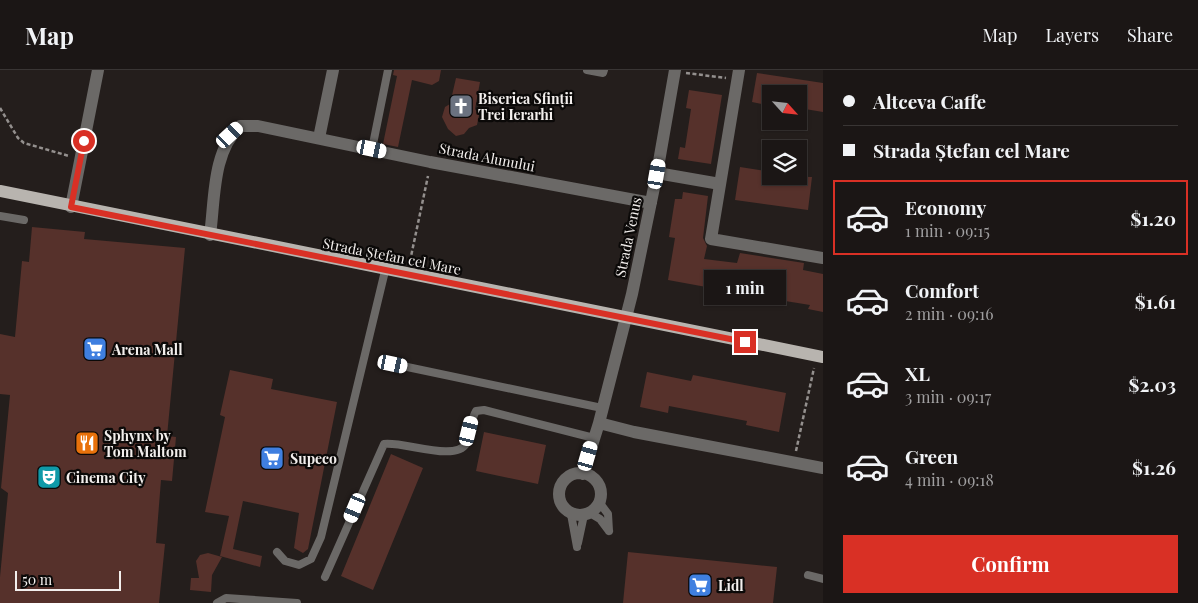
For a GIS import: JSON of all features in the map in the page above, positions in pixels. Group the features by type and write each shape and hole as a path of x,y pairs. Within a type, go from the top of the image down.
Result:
{"main road":[{"name":"Strada Ștefan cel Mare","path":"0,192 408,275 779,348 821,354"}],"street":[{"path":"71,207 98,70"},
{"path":"319,138 333,70"},
{"name":"Strada Venus","path":"583,474 599,422 626,318 657,174 674,71"},
{"path":"738,75 711,238 823,258"},
{"name":"Strada Alunului","path":"210,234 220,158 230,135 240,126 258,126 430,162 651,203"},
{"path":"657,174 720,184"},
{"path":"599,422 634,432 823,468"},
{"path":"583,474 597,482 600,489 599,502 587,514 570,514 561,504 559,490 566,478 572,475 583,474"}],"lane":[{"path":"372,149 388,70"},
{"path":"587,70 603,73 604,70"},
{"path":"0,216 24,220"},
{"path":"278,552 285,561 299,565 311,559 321,537 385,270"},
{"path":"393,364 602,408"},
{"path":"325,577 384,444 393,442 446,452 458,451 466,444 476,411 484,410 594,438"},
{"path":"570,514 577,547 587,514 600,518 609,531 608,514 599,502"},
{"path":"808,575 823,579"},
{"path":"217,603 226,598 259,602 297,603"}],"path":[{"path":"674,71 738,75"},
{"path":"0,108 18,138 24,143 80,159"},
{"path":"408,275 430,162"},
{"path":"794,462 821,354"}],"building":[{"path":"394,70 441,70 439,81 432,85 412,80 398,147 383,144 397,76 393,75"},
{"path":"757,73 823,83 823,112 808,110 808,85 762,85 762,104 752,102"},
{"name":"Biserica Sfinții Trei Ierarhi","path":"456,78 480,82 475,109 479,115 477,125 469,128 464,134 456,136 448,129 442,117 445,107 450,104"},
{"path":"689,90 722,95 711,164 678,159 680,147 685,148 691,109 686,108"},
{"path":"740,167 762,171 762,185 807,185 807,177 812,177 808,210 735,200"},
{"path":"683,192 708,196 703,238 707,246 704,259 737,263 740,253 804,263 803,270 823,274 823,312 808,309 810,305 773,299 775,288 751,285 750,295 668,280 675,238 669,237 675,199 682,199"},
{"name":"Arena Mall","path":"32,227 85,232 84,239 185,248 167,436 176,437 172,481 161,480 156,543 165,544 159,603 0,603 0,577 8,493 1,488 10,395 0,394 0,334 15,337 22,261 29,262"},
{"name":"Supeco","path":"230,370 273,379 271,389 337,402 308,549 303,553 294,548 299,513 243,501 233,549 262,556 260,567 220,556 229,516 205,512 225,417 220,415"},
{"path":"647,372 691,381 693,375 786,393 779,432 746,425 747,421 669,406 668,413 640,407"},
{"path":"484,432 546,445 538,484 476,471"},
{"path":"391,454 423,468 373,590 341,576"},
{"name":"Lidl","path":"628,552 777,567 773,603 623,603"},
{"path":"208,553 222,557 212,575 211,592 190,590 191,578 199,578 196,561 200,555"}],"place":[{"name":"Biserica Sfinții Trei Ierarhi","path":"461,106"},
{"name":"Arena Mall","path":"95,349"},
{"name":"Sphynx by Tom Maltom","path":"87,443"},
{"name":"Supeco","path":"272,458"},
{"name":"Cinema City","path":"49,477"},
{"name":"Lidl","path":"700,585"}],"route":[{"path":"84,141 71,207 745,342"}]}
